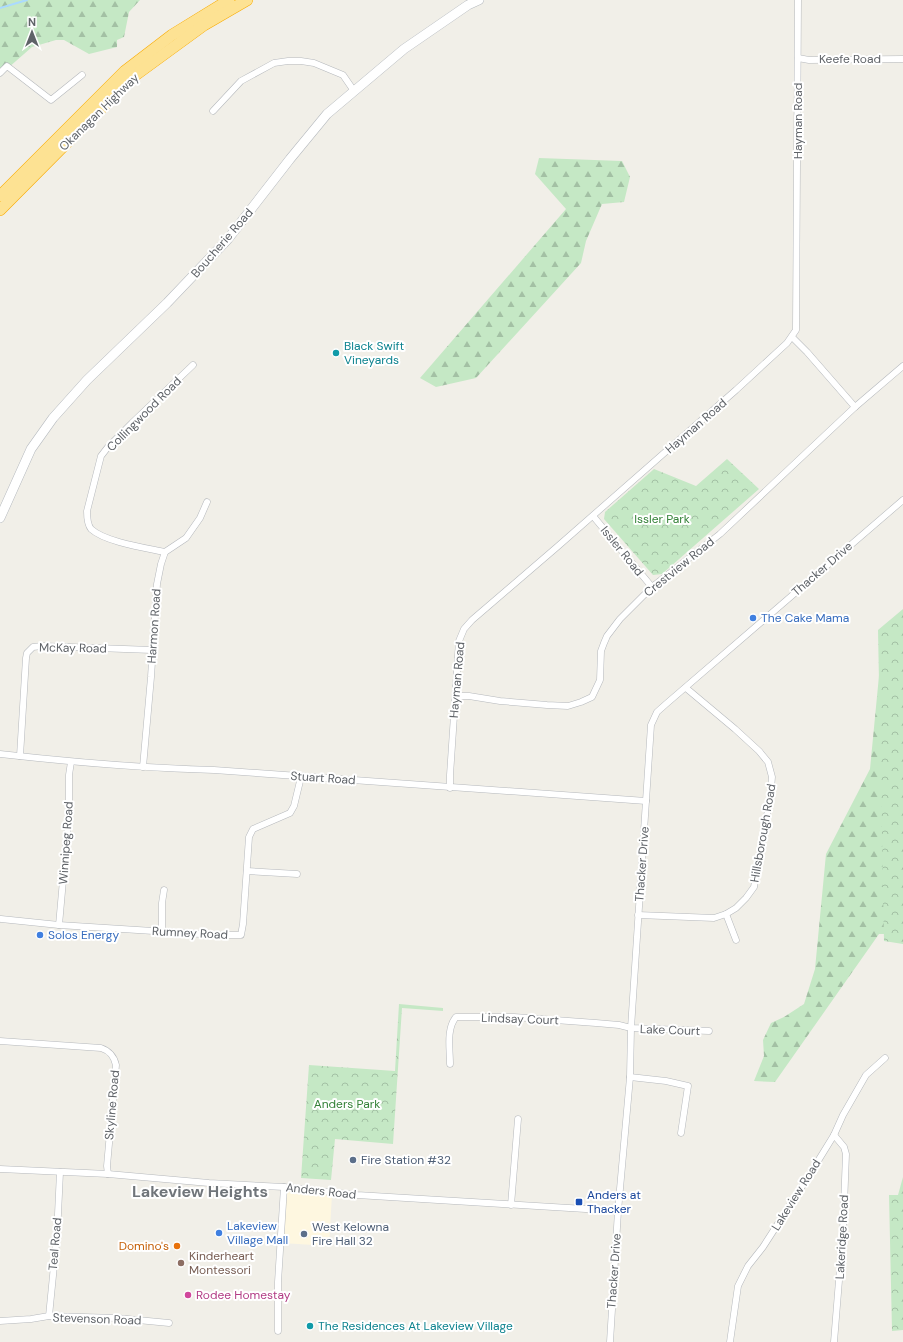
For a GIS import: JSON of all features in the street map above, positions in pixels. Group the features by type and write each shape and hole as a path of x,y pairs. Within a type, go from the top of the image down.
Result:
{"highway":[{"name":"Okanagan Highway","path":"0,196 125,71 172,35 229,0"},
{"name":"Okanagan Highway","path":"0,210 130,79 204,25 247,0"}],"main road":[{"name":"Boucherie Road","path":"0,518 31,449 53,418 86,380 167,303 228,240 290,159 327,114 404,49 468,5 479,0"}],"street":[{"name":"Hayman Road","path":"450,788 459,641 464,629 472,620 736,390 792,337 796,330 798,0"},
{"name":"Keefe Road","path":"798,58 809,60 903,59"},
{"path":"213,111 241,81 274,63 288,61 314,63 343,75 354,91"},
{"path":"0,72 7,66 51,100 82,75"},
{"path":"792,337 855,407"},
{"name":"Collingwood Road","path":"165,552 108,538 91,528 86,519 87,511 101,456 108,447 194,365"},
{"name":"Crestview Road","path":"456,696 469,696 540,705 568,706 592,697 600,680 602,651 607,636 620,619 652,587 720,534 855,407 903,366"},
{"path":"165,552 186,538 200,518 207,502"},
{"name":"Thacker Drive","path":"610,1342 618,1211 630,1077 631,1028 651,725 657,712 902,503"},
{"name":"Issler Road","path":"593,516 652,587"},
{"name":"Harmon Road","path":"143,767 157,584 165,552"},
{"name":"McKay Road","path":"20,756 26,658 33,647 62,646 152,650"},
{"name":"Hillsborough Road","path":"638,915 714,918 726,914 746,898 754,887 770,799 772,777 768,762 759,751 735,728 686,688"},
{"name":"Stuart Road","path":"0,754 72,762 214,770 646,802"},
{"name":"Winnipeg Road","path":"59,925 69,813 69,775 72,762"},
{"name":"Rumney Road","path":"1,919 59,925 216,935 241,935 249,837 253,829 290,813 294,806 301,777"},
{"path":"247,871 297,874"},
{"path":"162,931 164,890"},
{"path":"726,914 736,940"},
{"name":"Lindsay Court","path":"450,1064 450,1036 452,1022 456,1017 514,1017 563,1020 618,1025 631,1028"},
{"name":"Lake Court","path":"631,1028 710,1031"},
{"name":"Skyline Road","path":"0,1041 101,1048 107,1050 111,1054 116,1065 107,1166 108,1174"},
{"name":"Lakeview Road","path":"730,1342 738,1286 748,1266 763,1247 834,1136 843,1115 866,1075 885,1058"},
{"path":"630,1077 666,1081 688,1086 681,1133"},
{"path":"511,1205 518,1119"},
{"name":"Lakeridge Road","path":"834,1136 844,1147 846,1154 843,1231 834,1342"},
{"name":"Anders Road","path":"0,1169 108,1174 191,1182 284,1187 357,1195 618,1211"},
{"name":"Teal Road","path":"49,1316 57,1235 60,1172"},
{"path":"278,1332 278,1282 284,1187"},
{"name":"Stevenson Road","path":"0,1321 49,1316 117,1318 169,1323"}],"shaded area":[{"path":"286,1189 332,1194 329,1246 282,1243"}],"green space":[{"path":"0,0 140,0 129,12 124,37 117,40 117,47 89,54 64,40 56,40 32,47 0,75"},
{"path":"539,158 622,161 630,177 624,202 602,204 586,241 581,263 476,378 436,387 420,378 566,209 535,174"},
{"name":"Issler Park","path":"727,459 759,489 662,574 653,575 604,519 605,512 654,469 696,486"},
{"path":"903,609 903,944 884,941 878,630"},
{"path":"903,647 903,934 879,934 775,1082 754,1081 764,1056 763,1040 771,1023 784,1017 804,1004 815,969 826,854 870,769 881,655"},
{"name":"Anders Park","path":"399,1004 443,1008 443,1011 402,1008 393,1144 335,1139 331,1180 301,1178 309,1065 395,1071"},
{"path":"903,1177 903,1330 892,1331 889,1195 898,1195"}],"waterway":[{"path":"0,8 27,0"}],"place":[{"name":"Black Swift Vineyards","path":"336,353"},
{"name":"The Cake Mama","path":"753,618"},
{"name":"Solos Energy","path":"40,935"},
{"name":"Fire Station #32","path":"353,1160"},
{"name":"Anders at Thacker","path":"579,1202"},
{"name":"Lakeview Village Mall","path":"219,1233"},
{"name":"West Kelowna Fire Hall 32","path":"304,1234"},
{"name":"Domino's","path":"177,1246"},
{"name":"Kinderheart Montessori","path":"181,1263"},
{"name":"Rodee Homestay","path":"188,1295"},
{"name":"The Residences At Lakeview Village","path":"310,1326"}],"district":[{"name":"Lakeview Heights","path":"200,1191"}]}
